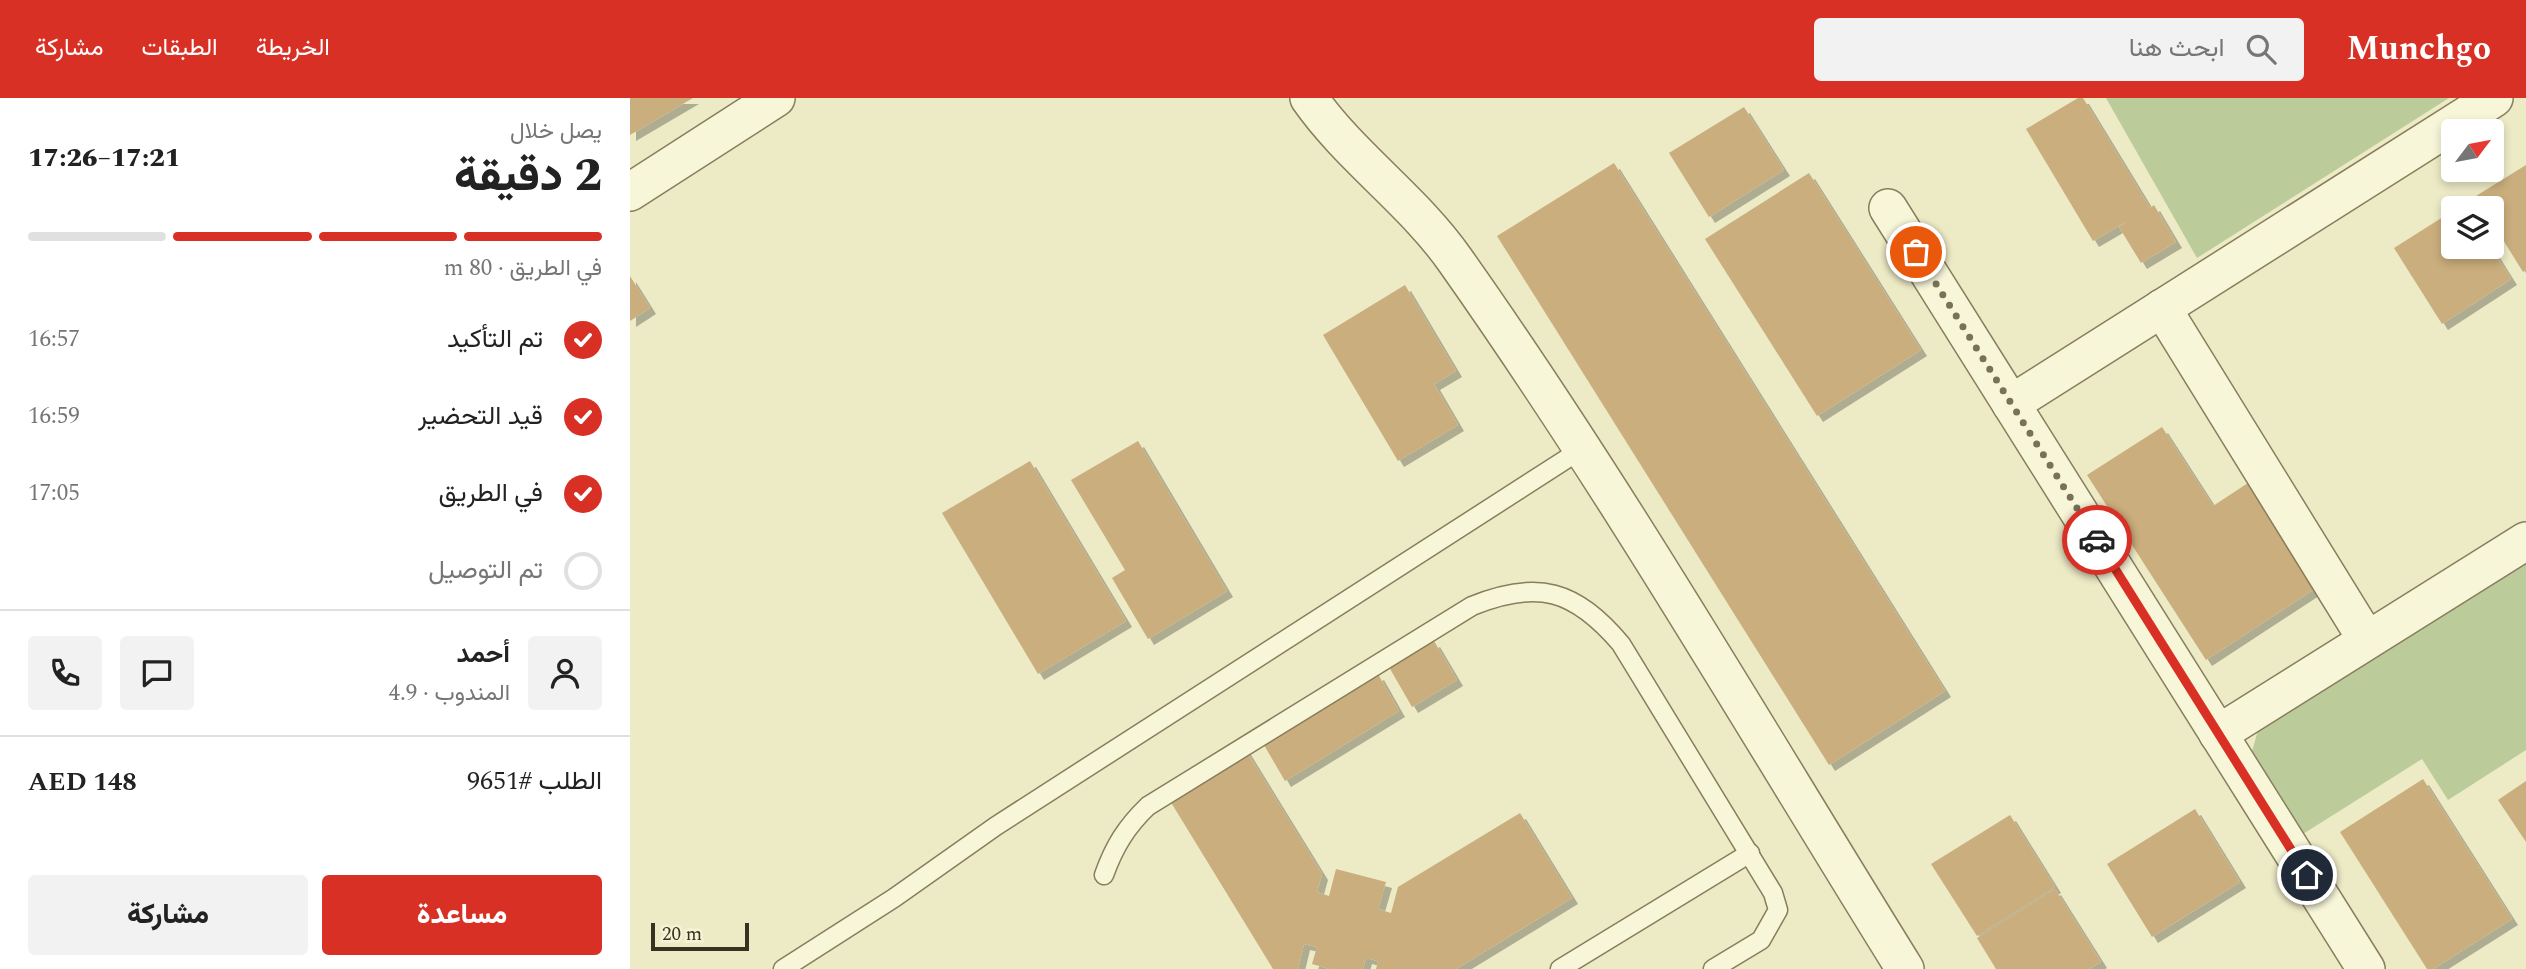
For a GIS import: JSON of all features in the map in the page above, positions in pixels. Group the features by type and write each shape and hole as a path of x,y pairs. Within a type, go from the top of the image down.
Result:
{"street":[{"path":"630,192 776,98"},
{"path":"1309,98 1326,122 1421,217 1453,257 1582,449 1905,969"},
{"path":"2011,404 2494,98"},
{"path":"1888,208 2366,969"},
{"path":"2162,309 2367,640"},
{"path":"2218,734 2526,541"}],"lane":[{"path":"783,969 894,898 996,826 1582,449"},
{"path":"1104,875 1121,837 1148,806 1472,606 1503,593 1537,591 1570,599 1599,618 1620,644 1773,892 1778,910 1761,940 1713,969"},
{"path":"1560,969 1750,853"}],"green space":[{"path":"2106,98 2449,98 2197,258"},
{"path":"2526,561 2526,750 2448,800 2422,759 2295,839 2248,766 2258,730"}],"building":[{"path":"630,98 693,98 630,135"},
{"path":"2078,98 2083,98 2150,208 2154,205 2176,242 2141,263 2119,227 2129,220 2093,241 2026,129"},
{"path":"1744,107 1784,170 1709,217 1669,153"},
{"path":"1614,163 1945,691 1829,765 1497,236"},
{"path":"2526,165 2526,270 2523,272 2504,241 2504,196 2476,196 2499,182 2504,182 2504,179"},
{"path":"1809,173 1921,350 1817,416 1705,239"},
{"path":"2441,218 2441,259 2498,259 2511,279 2442,324 2394,248"},
{"path":"630,276 650,308 630,321"},
{"path":"1405,285 1456,371 1434,384 1458,425 1398,461 1323,335"},
{"path":"2162,427 2213,506 2251,481 2316,588 2206,660 2087,475"},
{"path":"1138,441 1227,591 1148,639 1112,578 1125,570 1071,480"},
{"path":"1030,461 1126,621 1038,674 942,513"},
{"path":"1434,641 1457,680 1412,707 1389,667"},
{"path":"1378,674 1399,711 1285,781 1264,745"},
{"path":"1242,744 1322,874 1317,892 1329,896 1336,869 1386,882 1378,909 1391,913 1398,887 1520,813 1572,898 1456,969 1376,969 1378,961 1366,958 1363,969 1330,969 1312,964 1317,947 1304,944 1298,969 1273,969 1164,791"},
{"path":"2423,779 2512,919 2433,969 2427,969 2340,832"},
{"path":"2526,781 2526,842 2498,800"},
{"path":"2195,809 2240,882 2152,937 2107,864"},
{"path":"2010,815 2055,887 1977,936 1931,864"},
{"path":"2055,889 2101,962 2089,969 1996,969 1977,938"}],"way so far":[{"path":"1916,252 2097,540"}],"route":[{"path":"2097,540 2307,875"}]}
